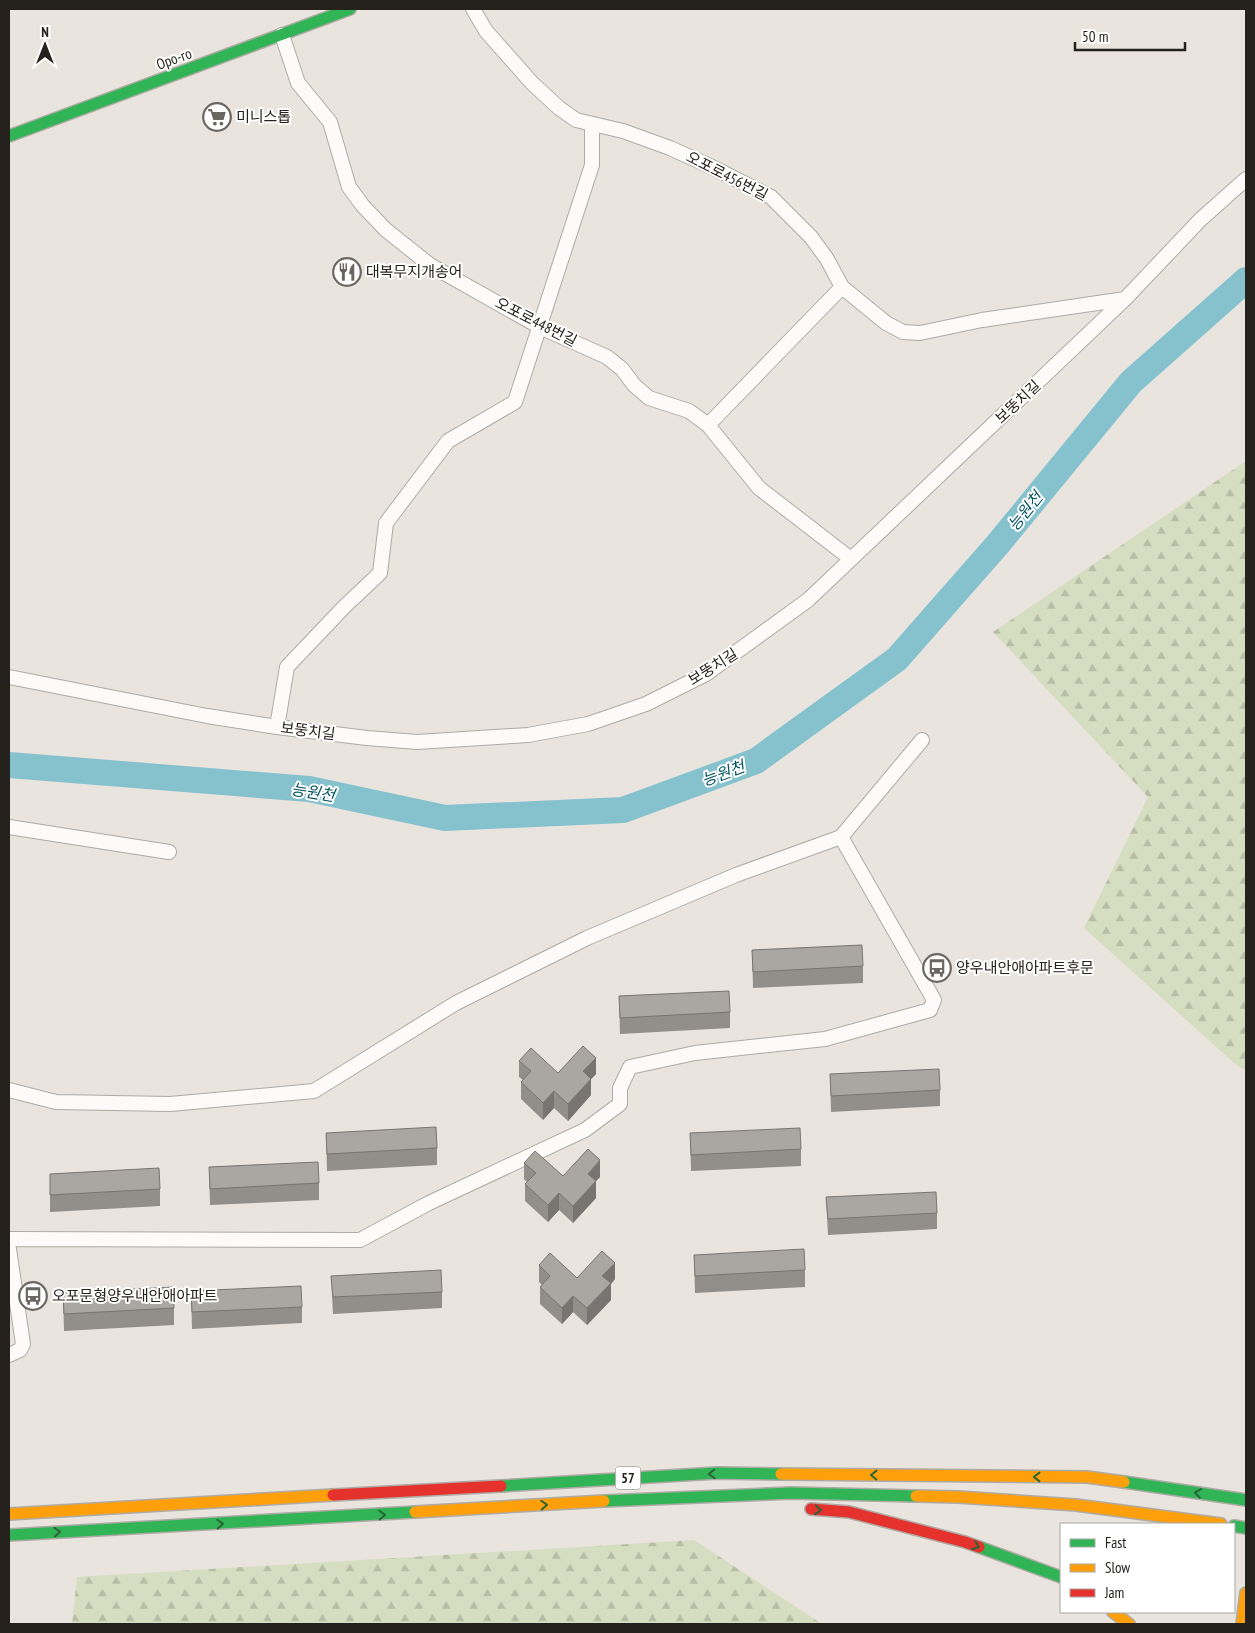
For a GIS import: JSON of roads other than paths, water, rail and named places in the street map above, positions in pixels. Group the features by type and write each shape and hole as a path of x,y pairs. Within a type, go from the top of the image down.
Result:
{"main road":[{"name":"Opo-ro","path":"9,136 350,9"},
{"name":"57","path":"9,1514 716,1473 1087,1477 1246,1500"},
{"name":"57","path":"9,1534 682,1497 791,1493 958,1497 1076,1505 1213,1523"},
{"path":"682,1497 771,1505"},
{"path":"800,1508 849,1512 965,1542 1060,1577"},
{"path":"1242,1624 1246,1593"},
{"path":"1115,1613 1129,1624"}],"street":[{"name":"오포로456번길","path":"473,9 486,31 532,83 559,108 576,120 623,131 670,148 771,197 811,237 842,287 886,323 903,332 920,333 1019,314 1125,300"},
{"name":"오포로448번길","path":"282,35 298,83 330,122 349,187 363,206 386,230 430,265 540,327 608,357 649,398 689,412 708,425 759,488 851,559"},
{"path":"277,727 287,667 380,572 386,523 448,441 515,402 592,165 592,124"},
{"name":"보뚱치길","path":"9,677 207,716 277,727 417,742 528,734 588,724 646,704 706,674 808,600 1125,300 1202,219 1246,179"},
{"path":"708,425 842,287"},
{"path":"9,1090 56,1102 170,1104 314,1091 456,1003 587,938 736,875 842,837 922,740"},
{"path":"9,828 169,852"},
{"path":"9,1239 360,1240 429,1203 586,1130 620,1104 620,1088 630,1067 695,1053 825,1039 930,1010 934,1000 842,837"},
{"path":"9,1249 23,1344 20,1350 9,1356"}],"waterway":[{"name":"능원천","path":"9,765 309,789 445,818 623,810 756,761 897,659 998,544 1131,382 1246,280"}],"place":[{"name":"미니스톱","path":"217,117"},
{"name":"대복무지개송어","path":"347,272"},
{"name":"양우내안애아파트후문","path":"937,968"},
{"name":"오포문형양우내안애아파트","path":"33,1296"}]}
